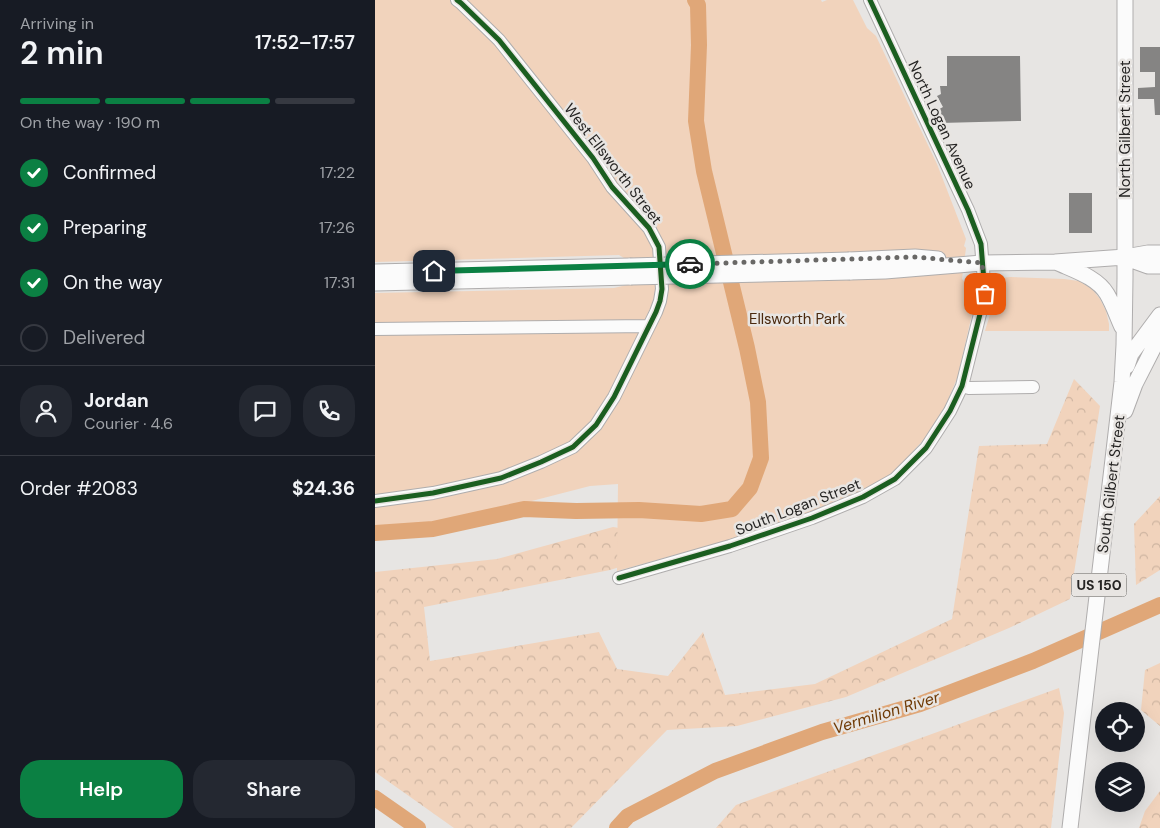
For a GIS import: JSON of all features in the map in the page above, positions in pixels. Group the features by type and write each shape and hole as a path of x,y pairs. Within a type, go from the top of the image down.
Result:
{"main road":[{"name":"North Gilbert Street","path":"1125,0 1125,257"},
{"path":"375,283 631,272 850,266 885,271 982,263 1055,262 1160,253"},
{"path":"1125,257 1148,266 1160,266"},
{"name":"South Gilbert Street","path":"1070,828 1117,431 1129,383 1124,332 1125,257"},
{"path":"1055,262 1100,285 1107,294 1124,332"},
{"path":"375,272 631,272"},
{"path":"1129,383 1131,354 1160,315"},
{"path":"1129,383 1160,335"}],"street":[{"name":"West Ellsworth Street","path":"375,501 433,494 501,478 573,447 596,425 614,396 656,312 662,290 659,247 649,228 612,187 593,158 499,40 457,0"},
{"name":"North Logan Avenue","path":"869,0 968,210 981,244 982,263"},
{"name":"South Logan Street","path":"619,578 730,546 812,518 863,497 895,479 926,448 950,411 962,386 985,294 982,263"},
{"path":"375,329 649,326"},
{"path":"962,386 969,388 1033,388"}],"green space":[{"name":"Ellsworth Park","path":"375,0 821,0 822,2 827,0 853,0 867,28 876,36 937,164 966,239 962,279 971,290 974,305 958,376 945,407 925,438 899,467 879,483 829,508 758,532 617,571 618,484 590,486 437,522 375,527 375,293 614,288 631,284 630,259 619,255 375,262"},
{"path":"1001,278 1079,281 1092,289 1100,299 1106,311 1109,331 985,331"},
{"path":"1074,379 1100,406 1070,599 1009,628 846,697 737,726 667,730 571,828 454,828 375,772 375,572 497,559 613,527 702,541 610,570 424,607 430,661 599,632 617,669 668,676 703,632 725,695 815,684 952,619 979,446 1047,444"},
{"path":"1160,496 1160,570 1136,585 1134,524"},
{"path":"1160,663 1160,726 1145,713 1145,702 1142,702 1145,670"},
{"path":"1059,688 1064,713 1051,828 716,828 736,805"},
{"path":"1160,791 1160,828 1139,828 1145,811"}],"building":[{"path":"1140,47 1160,47 1160,115 1155,115 1154,99 1138,99 1138,88 1155,87 1155,72 1140,72"},
{"path":"947,56 1020,56 1021,121 940,123 934,112 943,107 937,96 941,94 940,86 947,86"},
{"path":"1069,193 1092,193 1092,233 1069,233"}],"waterway":[{"path":"375,533 433,529 524,509 576,511 639,510 701,514 732,509 750,488 761,458 758,402 747,348 704,171 696,121 699,45 698,5 695,0"},
{"name":"Vermilion River","path":"617,828 628,816 715,771 822,732 920,704 1033,661 1160,605"},
{"path":"375,798 418,828"}],"cycle path":[{"path":"375,501 433,493 501,478 573,447 596,425 614,397 656,312 662,289 659,247 649,228 612,187 593,158 499,40 457,0"},
{"path":"619,578 730,546 812,518 863,497 895,479 926,448 950,411 962,386 985,294 981,244 968,210 870,0"}],"way so far":[{"path":"690,264 915,257 982,263 985,294"}],"route":[{"path":"434,271 690,264"}]}
